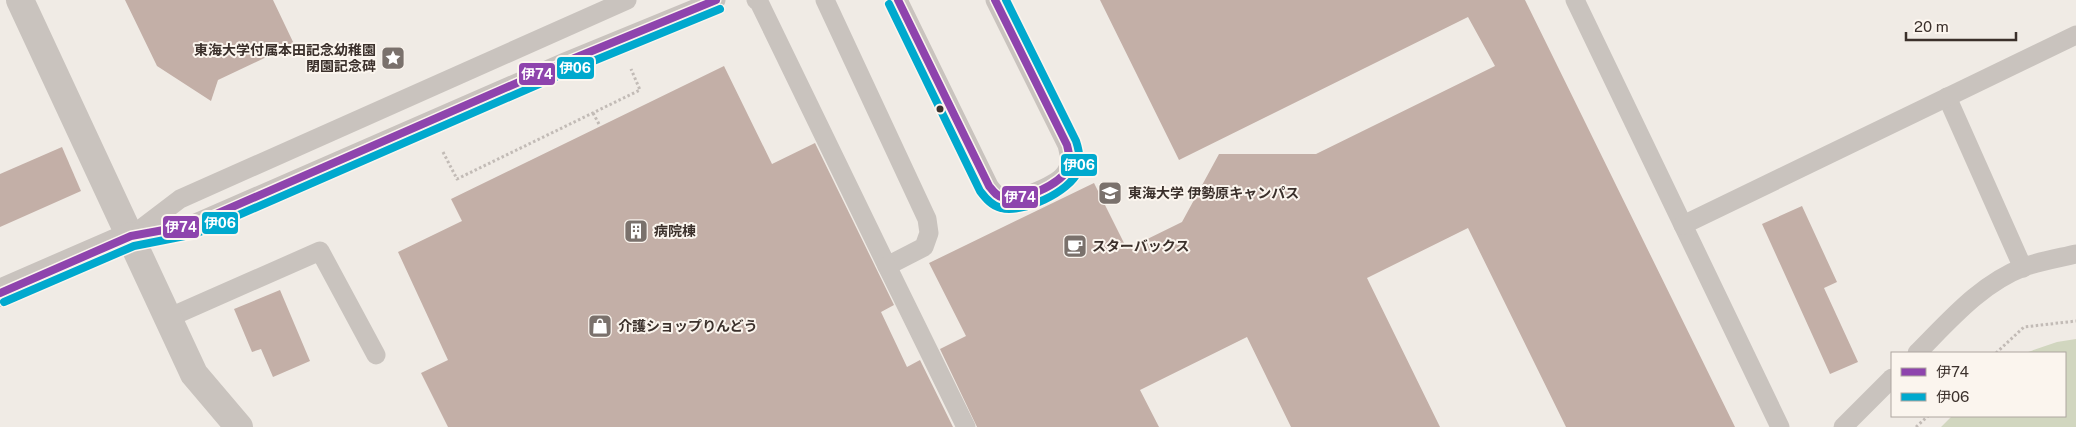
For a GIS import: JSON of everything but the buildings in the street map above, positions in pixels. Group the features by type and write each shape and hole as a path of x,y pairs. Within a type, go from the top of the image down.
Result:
{"street":[{"path":"20,0 194,374 239,427"},
{"path":"0,293 131,236"}],"lane":[{"path":"131,236 180,199 627,0"},
{"path":"131,236 191,225 565,62 716,0"},
{"path":"824,0 927,220 929,233 924,247 888,266"},
{"path":"898,0 989,186 995,195 1006,199 1021,198 1059,180 1066,172 1070,161 1067,145 995,0"},
{"path":"1574,0 1780,427"},
{"path":"758,1 966,427"},
{"path":"1683,225 2076,35"},
{"path":"1947,97 2023,268"},
{"path":"168,318 320,251 376,354"},
{"path":"1918,352 1973,298 2023,268 2076,254"},
{"path":"1843,427 1891,379"}],"path":[{"path":"443,152 457,179 640,90 631,69"},
{"path":"593,113 600,126"},
{"path":"1997,352 2024,327 2076,322"},
{"path":"1916,427 1927,417"}],"green space":[{"path":"2076,339 2076,427 1941,427 1951,417 2066,417 2066,352 2028,352 2057,342"}],"transit line":[{"name":"伊74","path":"0,293 131,236 191,225 565,62 716,0"},
{"name":"伊74","path":"898,0 989,186 995,194 1011,199 1039,191 1058,180 1068,168 1069,157 1067,145 995,0"},
{"name":"伊06","path":"889,4 980,191 995,206 1010,209 1021,208 1044,200 1066,186 1078,171 1079,152 1076,141 1006,0"},
{"name":"伊06","path":"4,302 134,246 195,234 569,71 720,9"}],"place":[{"name":"東海大学付属本田記念幼稚園 閉園記念碑","path":"393,58"},
{"name":"東海大学 伊勢原キャンパス","path":"1110,193"},
{"name":"病院棟","path":"636,231"},
{"name":"スターバックス","path":"1075,246"},
{"name":"介護ショップりんどう","path":"600,326"}]}
